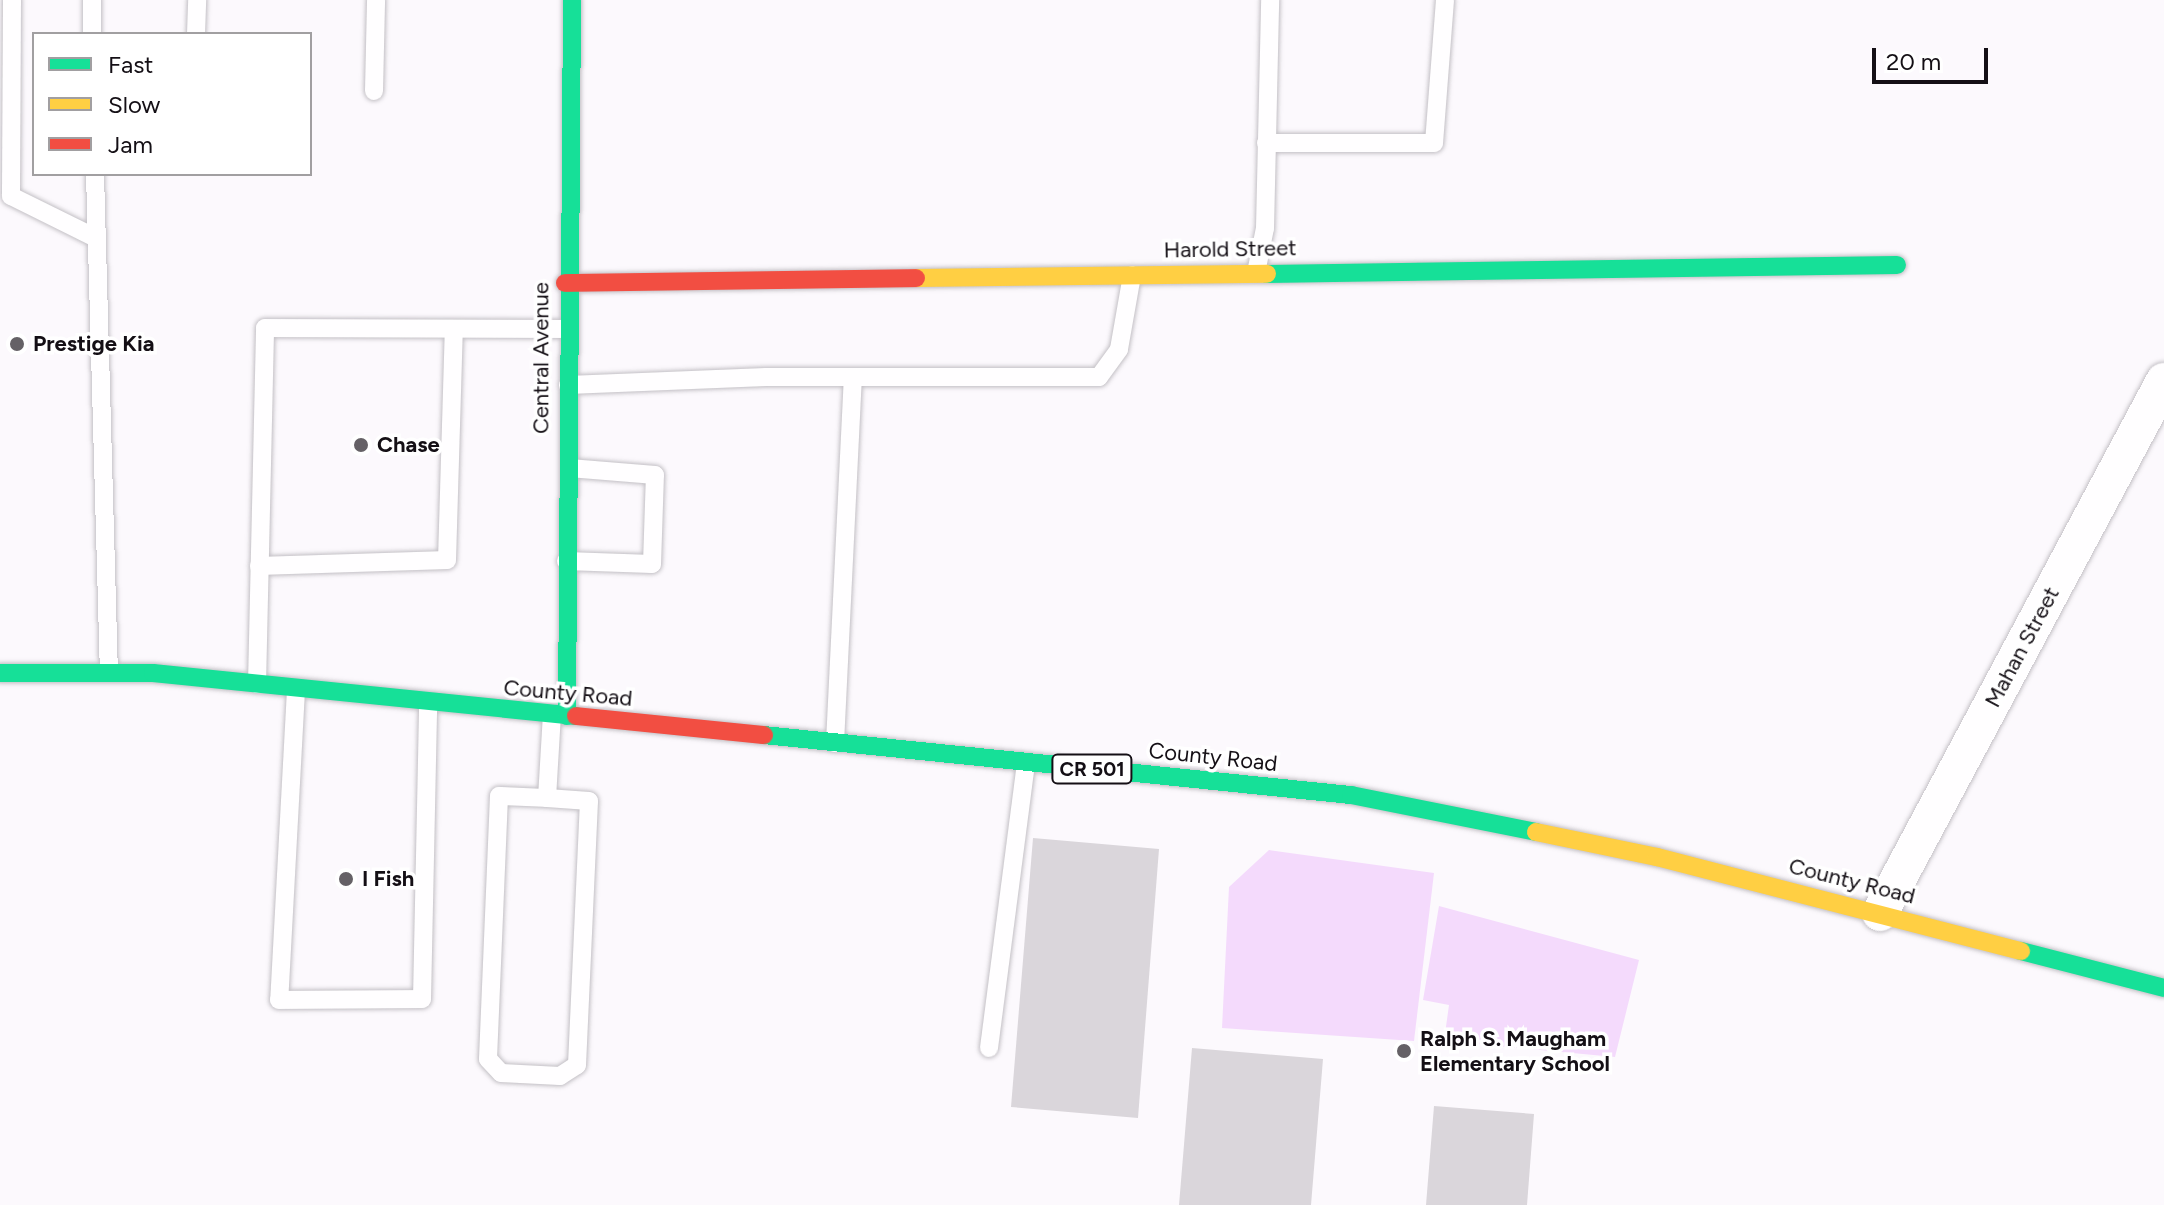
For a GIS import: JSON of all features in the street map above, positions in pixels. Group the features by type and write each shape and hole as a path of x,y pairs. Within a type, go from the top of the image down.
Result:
{"main road":[{"name":"Central Avenue","path":"560,715 566,561 565,283 572,0"},
{"name":"Harold Street","path":"565,283 1897,265"},
{"name":"County Road","path":"0,673 109,673 257,685 428,706 560,715 1351,795 1484,818 1880,913 2164,988"}],"street":[{"name":"Mahan Street","path":"1880,913 2164,381"}],"lane":[{"path":"12,0 11,196 96,238"},
{"path":"92,0 92,32"},
{"path":"196,32 197,0"},
{"path":"374,91 376,0"},
{"path":"1256,273 1265,228 1270,0"},
{"path":"1266,143 1434,143 1445,0"},
{"path":"95,176 109,673"},
{"path":"565,385 853,377 1099,377 1119,349 1132,275"},
{"path":"257,685 265,328 565,329"},
{"path":"259,566 447,560 454,329"},
{"path":"835,743 853,377"},
{"path":"566,468 655,475 652,564 566,561"},
{"path":"296,690 279,1000 422,999 428,706"},
{"path":"547,798 560,715"},
{"path":"989,1048 1026,762"},
{"path":"499,796 547,798 589,801 577,1065 560,1076 501,1073 488,1059 499,796"}],"shaded area":[{"path":"1269,850 1434,873 1414,1041 1222,1028 1229,887"},
{"path":"1439,906 1639,960 1615,1057 1444,1041 1449,1005 1423,1000"}],"building":[{"path":"1033,838 1159,849 1138,1118 1011,1107"},
{"path":"1192,1048 1323,1059 1311,1205 1179,1205"},
{"path":"1434,1106 1534,1114 1527,1205 1426,1205"}],"traffic: fast":[{"path":"567,716 572,0"},
{"path":"1267,274 1897,265"},
{"path":"0,673 153,673 576,716"},
{"path":"764,735 1351,795 1536,832"},
{"path":"2021,951 2164,988"}],"traffic: slow":[{"path":"916,278 1267,274"},
{"path":"1536,832 1657,857 2021,951"}],"traffic: jam":[{"path":"565,283 916,278"},
{"path":"576,716 764,735"}],"place":[{"name":"Prestige Kia","path":"17,344"},
{"name":"Chase","path":"361,445"},
{"name":"I Fish","path":"346,879"},
{"name":"Ralph S. Maugham Elementary School","path":"1404,1051"}]}
